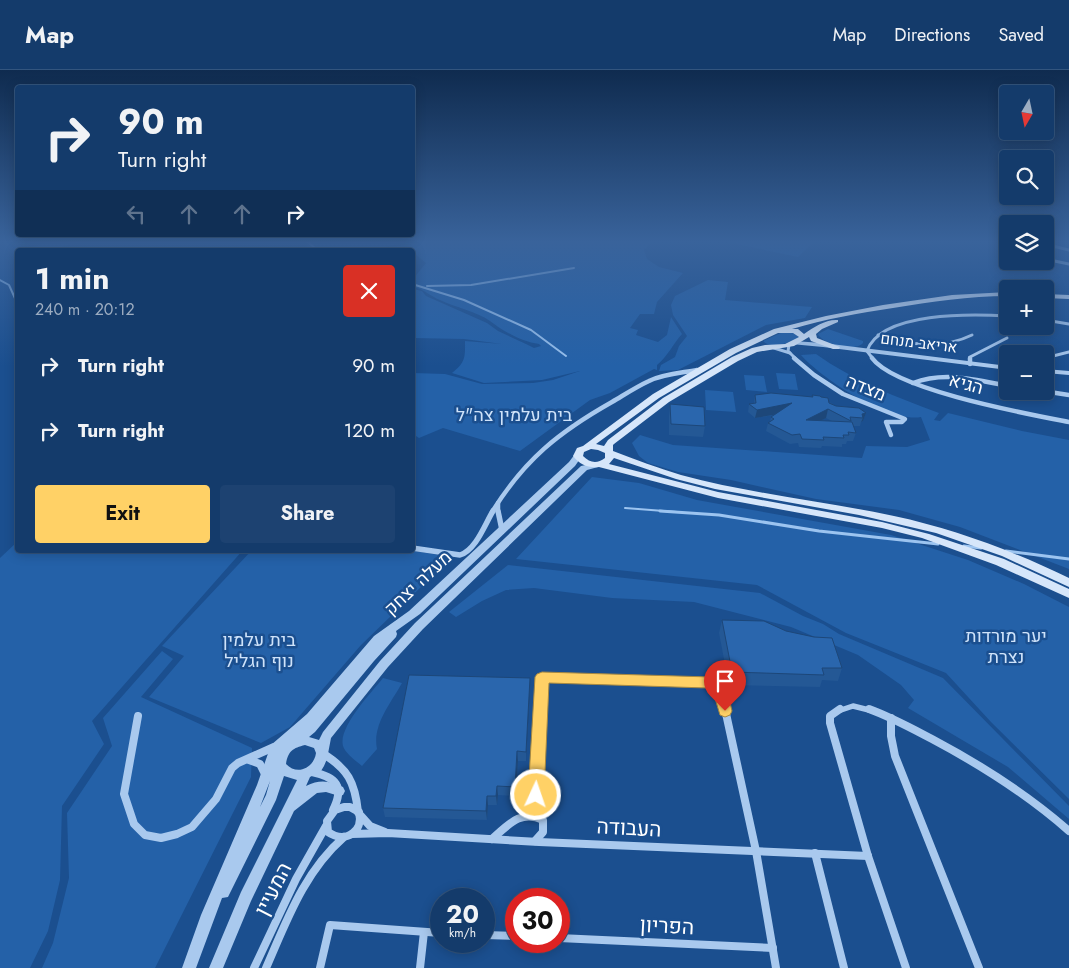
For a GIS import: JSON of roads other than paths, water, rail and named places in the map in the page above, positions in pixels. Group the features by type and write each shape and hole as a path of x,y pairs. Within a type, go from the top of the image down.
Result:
{"main road":[{"path":"777,331 851,312 956,296 999,294"},
{"path":"1054,296 1069,297"},
{"path":"598,465 608,461 610,453 608,445 611,442 666,400 742,355 791,344 830,322 962,300 999,298"},
{"path":"1054,300 1069,301"},
{"path":"813,330 812,334 817,341 836,346"},
{"path":"777,331 795,331 803,338"},
{"name":"מעלה יצחק","path":"581,452 641,406 700,370 777,331"},
{"path":"762,337 758,340 760,343 772,348"},
{"path":"1069,583 990,548 928,527 875,515 702,483 634,464 598,447 581,452 586,464 598,465 718,495 916,533 986,556 1069,594"}],"street":[{"path":"867,350 872,340 878,335 896,327 937,317 978,314 999,315"},
{"path":"1054,322 1069,324"},
{"path":"878,335 902,342 940,345 954,343 972,335"},
{"path":"803,338 828,345"},
{"path":"970,364 970,357 1007,338"},
{"path":"791,344 828,345"},
{"name":"מצדה","path":"791,344 788,349 793,355 810,373 829,387 865,404 905,418 902,422 886,422 891,435"},
{"name":"אריאב מנחם","path":"828,345 999,367"},
{"name":"מצדה","path":"772,348 793,355"},
{"name":"הגיא","path":"867,350 869,357 875,364 913,383 970,400 1069,422"},
{"path":"1054,356 1069,352"},
{"path":"415,548 460,555 466,553 474,544 498,502 524,468 551,442 606,406 656,378 700,370"},
{"path":"1054,372 1069,373"},
{"path":"913,383 928,377 941,376 999,385"},
{"path":"1054,393 1069,395"},
{"name":"מעלה יצחק","path":"286,743 378,639 416,610 572,464 581,452"},
{"name":"מעלה יצחק","path":"321,751 327,735 356,698 419,626 584,468 598,465"},
{"path":"498,502 498,514 502,530"},
{"path":"535,815 542,677 711,683 721,693 756,851 776,968"},
{"path":"906,968 868,856 830,723 830,716 836,710 860,706 891,718 991,772 1028,797 1069,831"},
{"path":"138,716 124,794 134,824 145,835 161,838 177,834 192,826 216,799 232,768 243,761 286,743 298,741 312,742 318,745 321,751 342,766 349,774 356,792 360,825 352,834 344,837 335,837 330,834 326,826 338,802 339,791 336,781 331,778 308,773 291,775 283,770 280,765"},
{"path":"891,718 891,736 895,756 979,968"},
{"path":"192,962 222,892 272,796 286,743"},
{"path":"192,962 208,915 266,778 270,759 275,749 286,743"},
{"path":"216,968 246,897 286,814 308,773 318,765 321,751"},
{"path":"243,761 256,761 262,765 266,778"},
{"path":"286,814 311,789 325,786 333,787 339,791"},
{"path":"332,813 344,807 355,809 359,814"},
{"name":"העבודה","path":"359,814 370,826 388,833"},
{"path":"492,839 524,815 535,815 543,820 544,829 542,835 534,841"},
{"name":"המעיין","path":"254,968 296,879 326,826"},
{"name":"העבודה","path":"352,834 388,833 868,856"},
{"name":"המעיין","path":"266,968 317,863 331,847 344,837"},
{"path":"815,853 844,968"},
{"path":"320,968 330,925 430,932"},
{"path":"420,968 424,932"},
{"name":"הפריון","path":"570,939 773,948"}],"waterway":[{"path":"5,283 9,285 15,298"},
{"path":"427,286 484,283"},
{"path":"415,285 464,300 531,330 566,356"},
{"path":"625,508 677,512"},
{"path":"660,511 719,515 819,531 938,544"},
{"path":"964,546 981,548"},
{"path":"1006,551 1069,559"}],"park label":[{"name":"בית עלמין צה\"ל","path":"514,415"},
{"name":"יער מורדות נצרת","path":"1006,646"},
{"name":"בית עלמין נוף הגליל","path":"259,650"}]}
